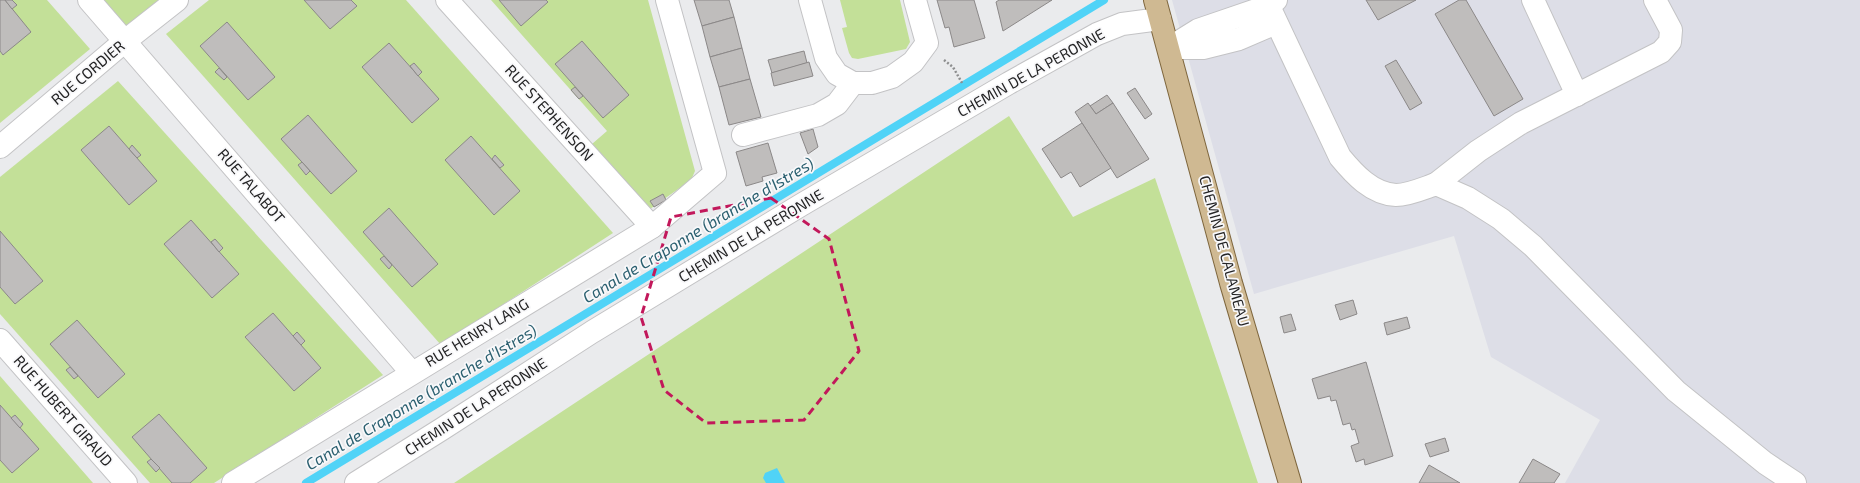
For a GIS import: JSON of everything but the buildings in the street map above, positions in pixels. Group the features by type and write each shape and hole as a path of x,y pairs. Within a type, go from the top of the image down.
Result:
{"main road":[{"name":"CHEMIN DE CALAMEAU","path":"1158,9 1231,283 1290,483"}],"street":[{"name":"RUE TALABOT","path":"89,0 412,373"},
{"name":"RUE CORDIER","path":"0,147 125,41 177,0"},
{"name":"RUE STEPHENSON","path":"447,0 652,227"},
{"name":"RUE HENRY LANG","path":"233,483 652,227 715,173 667,0"},
{"path":"810,0 826,58 837,74 853,83 872,83 892,77 913,62 927,43 915,0"},
{"path":"1533,0 1577,95"},
{"path":"1169,48 1198,30 1271,7 1340,157 1357,176 1377,190 1396,195 1414,192 1436,184 1478,151 1521,123 1661,52 1670,42 1671,30 1655,0"},
{"name":"CHEMIN DE LA PERONNE","path":"356,483 592,332 801,205 1003,86 1097,34 1158,9"},
{"path":"743,135 818,115 837,104 853,83"},
{"path":"1436,184 1468,198 1501,219 1533,246 1676,391 1765,462 1795,483"},
{"name":"RUE HUBERT GIRAUD","path":"0,340 126,483"}],"path":[{"path":"953,68 964,86"}],"highlighted area":[{"path":"771,198 829,239 859,351 804,420 706,423 664,390 641,317 671,217"}],"shaded area":[{"path":"1172,0 1860,0 1860,483 1565,483 1600,420 1491,357 1454,236 1254,294"}],"green space":[{"path":"0,0 47,0 90,49 0,123"},
{"path":"99,0 169,0 125,41"},
{"path":"209,0 406,0 613,233 441,345 166,34"},
{"path":"491,0 648,0 695,171 691,180 650,209 592,144 607,131"},
{"path":"840,0 900,0 910,42 906,49 858,59 852,58 849,53 842,28 847,27"},
{"path":"118,81 383,375 214,483 150,483 0,314 0,177"},
{"path":"1009,116 1073,217 1155,178 1258,483 454,483"},
{"path":"0,376 93,483 0,483"}],"water":[{"path":"777,468 785,483 766,483 763,478 765,473"}],"waterway":[{"name":"Canal de Craponne (branche d'Istres)","path":"306,483 1104,0"}]}
